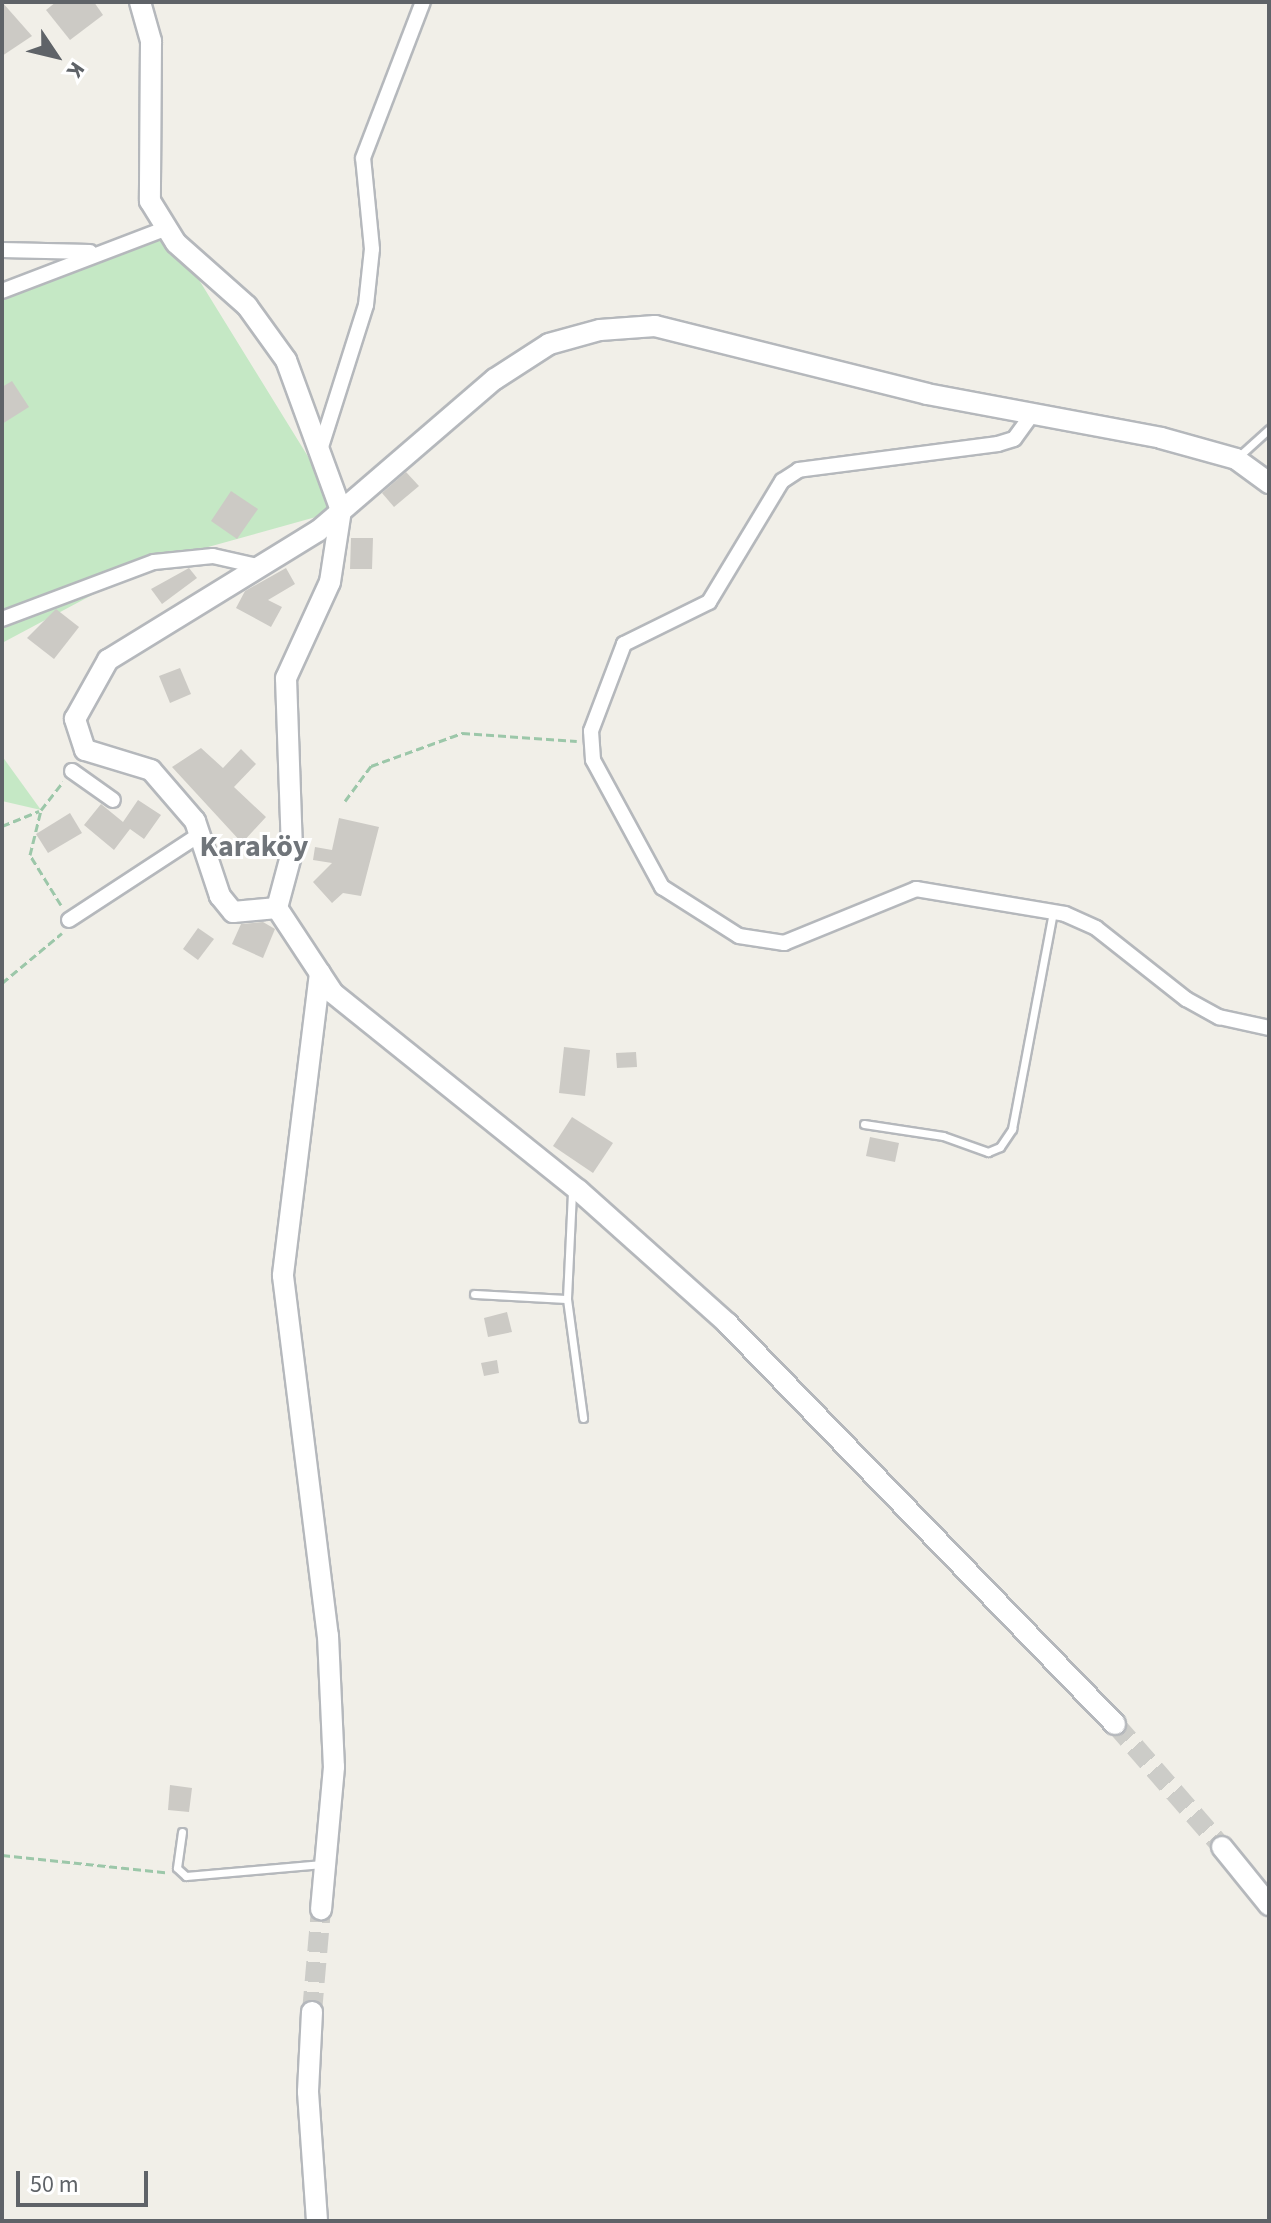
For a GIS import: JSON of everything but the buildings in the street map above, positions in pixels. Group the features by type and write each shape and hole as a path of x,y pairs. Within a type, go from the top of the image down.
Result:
{"street":[{"path":"140,2 151,41 154,109 150,201 167,228 247,306 286,360 321,447 341,510 330,582 286,678 292,852 277,908 320,973 364,1021 572,1185 727,1323 1115,1724"},
{"path":"321,447 366,305 372,249 363,158 423,2"},
{"path":"2,250 90,252 167,228"},
{"path":"2,291 75,266 90,252"},
{"path":"277,908 233,912 199,835 151,770 85,750 75,719 108,660 262,567 341,510 495,379 549,344 600,330 655,326 1236,459 1269,483"},
{"path":"1033,413 1014,439 998,444 799,470 782,481 709,602 624,644 591,735 604,784 662,887 739,936 784,943 916,889 1053,912 1096,928 1219,1017 1269,1028"},
{"path":"2,619 154,562 213,556 262,567"},
{"path":"72,771 113,800"},
{"path":"69,920 199,835"},
{"path":"320,973 283,1276 328,1636 334,1767 322,1864 321,1909"},
{"path":"1222,1847 1269,1905"},
{"path":"312,2012 308,2092 317,2221"}],"lane":[{"path":"1236,459 1269,429"},
{"path":"864,1124 943,1136 988,1152 1000,1147 1012,1129 1053,912"},
{"path":"572,1185 567,1299 583,1418"},
{"path":"474,1294 567,1299"},
{"path":"182,1832 181,1874 322,1864"}],"path":[{"path":"345,801 371,766 462,733 492,730 554,744 591,735"},
{"path":"2,983 55,946 69,920 30,855 41,810 72,771"},
{"path":"2,826 41,810"},
{"path":"2,1855 181,1874"}],"green space":[{"path":"167,228 341,510 154,562 2,643 2,294"},
{"path":"2,756 41,810 2,801"}],"tunnel":[{"path":"1115,1724 1222,1847"},
{"path":"312,2012 321,1909"}],"district":[{"name":"Karaköy","path":"254,847"}]}
